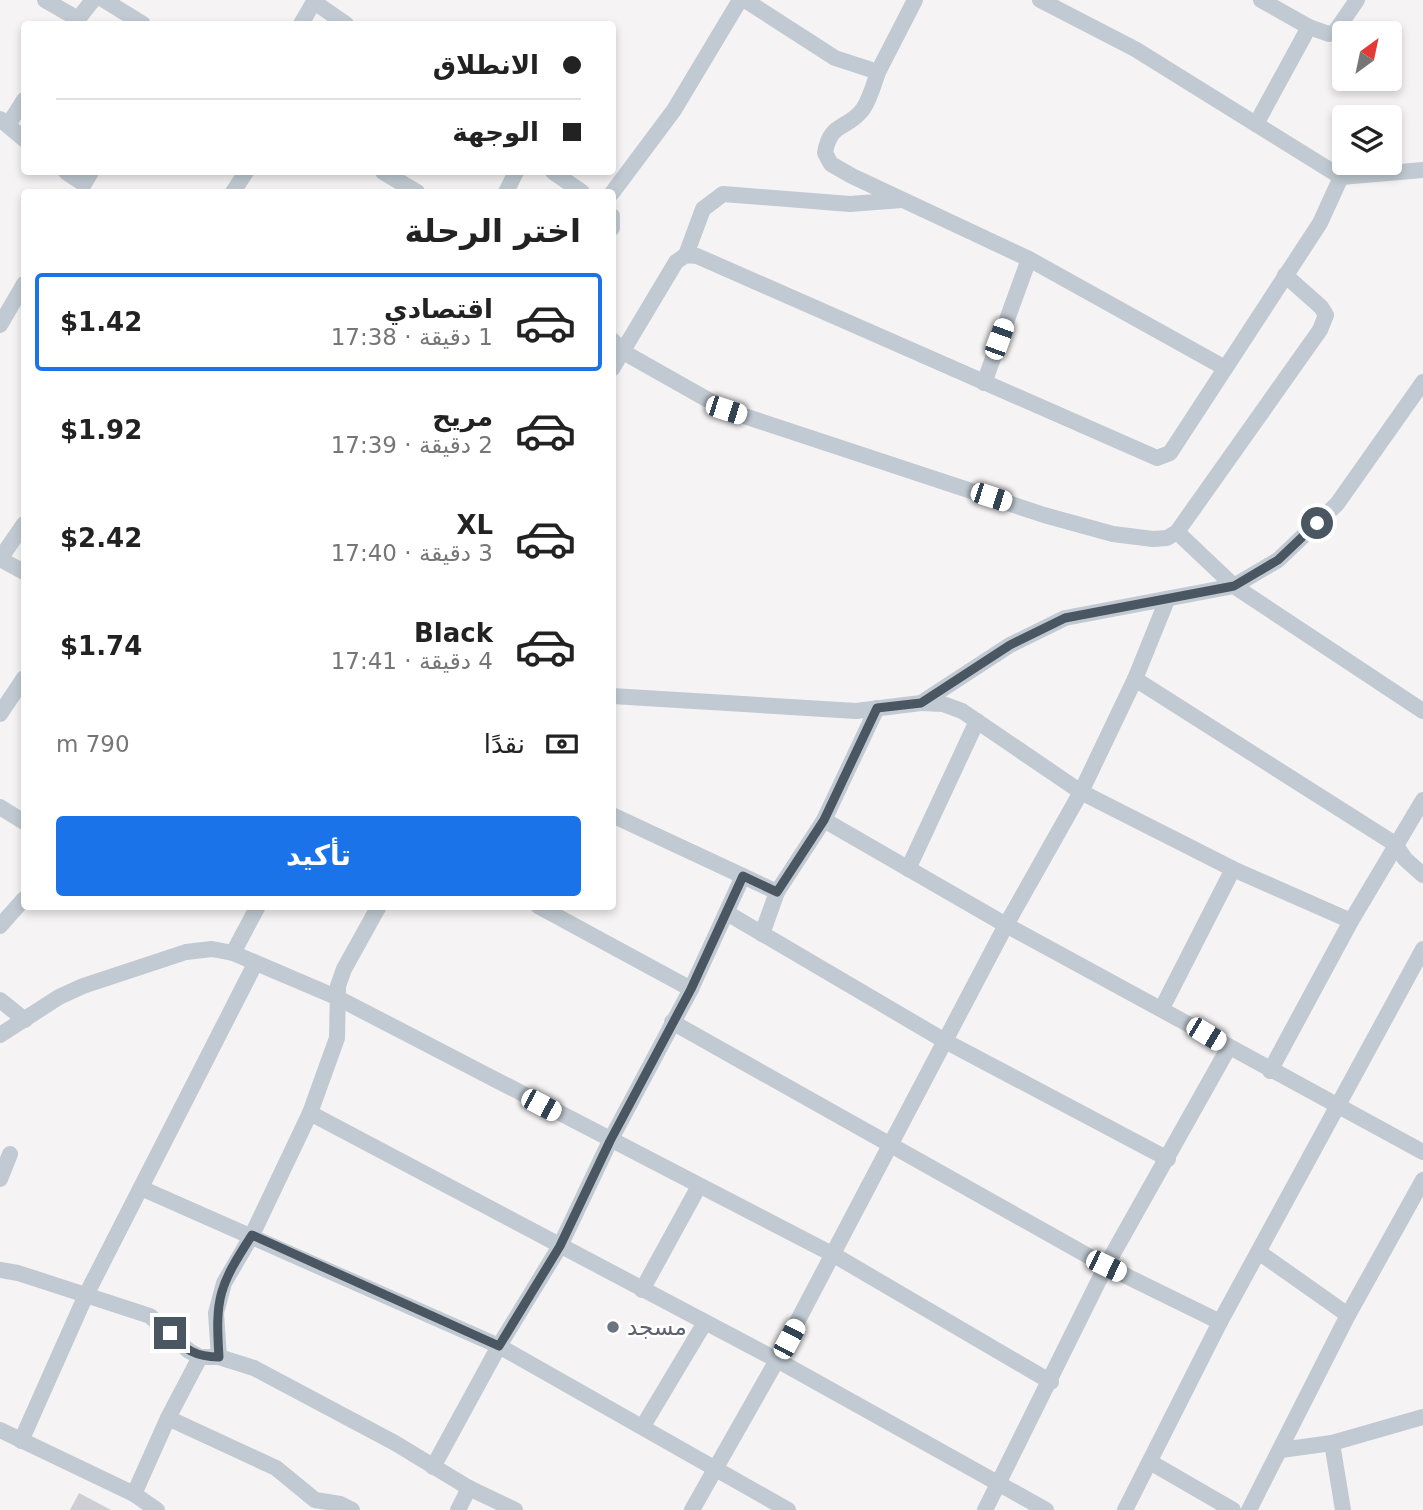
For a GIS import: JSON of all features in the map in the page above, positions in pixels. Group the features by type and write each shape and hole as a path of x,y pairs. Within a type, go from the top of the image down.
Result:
{"street":[{"path":"45,0 75,21"},
{"path":"77,21 93,0"},
{"path":"104,0 138,21"},
{"path":"615,189 674,110 740,0"},
{"path":"745,0 835,58 878,72"},
{"path":"915,0 878,72 863,110 838,126 827,138 825,153 831,163 852,176 1029,259 1225,368"},
{"path":"1040,0 1135,49 1341,177 1423,170"},
{"path":"1261,0 1309,27 1329,34 1335,32 1357,0"},
{"path":"303,21 314,1 342,21"},
{"path":"1256,124 1309,27"},
{"path":"21,103 4,122 21,136"},
{"path":"388,175 411,189"},
{"path":"557,175 578,189"},
{"path":"616,364 625,353 676,262 686,256 696,256 1157,458 1170,453 1320,223 1341,177"},
{"path":"686,256 697,218 708,202 723,194 850,204 902,200"},
{"path":"984,383 1029,259"},
{"path":"616,344 625,353 726,410 1044,515 1127,536 1167,538 1177,532 1321,330 1326,315 1321,307 1285,275"},
{"path":"0,326 21,289"},
{"path":"921,703 1010,645 1065,618 1234,586 1278,560 1337,504 1423,382"},
{"path":"21,528 0,559 21,570"},
{"path":"1177,532 1234,586 1422,707"},
{"path":"692,1510 834,1255 1006,925 1081,792 1135,679 1167,600"},
{"path":"1135,679 1395,844 1405,859 1423,875"},
{"path":"0,714 21,682"},
{"path":"616,696 856,711 921,703 943,704 977,721 1081,792 1233,869 1351,921"},
{"path":"762,934 777,892 824,820 877,708"},
{"path":"908,869 977,721"},
{"path":"1270,1071 1351,921 1423,800"},
{"path":"0,807 21,819"},
{"path":"616,817 777,892"},
{"path":"824,820 1006,925 1162,1007 1270,1071 1423,1152"},
{"path":"1162,1007 1233,869"},
{"path":"433,1467 499,1346 560,1246 610,1141 691,989 743,876"},
{"path":"0,926 21,902"},
{"path":"233,953 256,910"},
{"path":"219,1357 216,1313 219,1300 232,1265 252,1235 310,1113 337,1038 336,997 344,969 377,910"},
{"path":"545,910 691,989"},
{"path":"727,913 945,1041 1168,1159"},
{"path":"0,1035 59,997 83,986 186,952 212,949 233,953 336,997 834,1255 1051,1382"},
{"path":"1125,1510 1220,1322 1260,1253 1423,949"},
{"path":"21,1441 86,1295 255,964"},
{"path":"0,1000 25,1020"},
{"path":"672,1022 1106,1266 1220,1322"},
{"path":"985,1510 1051,1382 1106,1266 1229,1048"},
{"path":"310,1113 704,1324 777,1360 1046,1510"},
{"path":"0,1179 10,1154"},
{"path":"1249,1510 1348,1315 1423,1180"},
{"path":"642,1290 699,1186"},
{"path":"141,1188 499,1346 788,1510"},
{"path":"1260,1253 1348,1315"},
{"path":"0,1270 155,1318 181,1346 200,1357 219,1357 254,1368 395,1443 469,1488 515,1510"},
{"path":"643,1426 704,1324"},
{"path":"134,1494 168,1418 200,1357"},
{"path":"1281,1450 1332,1443 1423,1417"},
{"path":"168,1418 276,1468 314,1500 340,1504 352,1510"},
{"path":"0,1430 134,1494 157,1510"},
{"path":"1332,1443 1343,1510"},
{"path":"1150,1462 1233,1510"},
{"path":"458,1510 469,1488"}],"building":[{"path":"79,1493 111,1510 70,1510"}],"place":[{"name":"مسجد","path":"613,1327"}],"route":[{"path":"170,1333 181,1346 200,1357 219,1357 216,1313 219,1300 232,1265 252,1235 499,1346 560,1246 610,1141 691,989 743,876 777,892 824,820 877,708 921,703 1010,645 1065,618 1234,586 1278,560 1317,523"}]}
